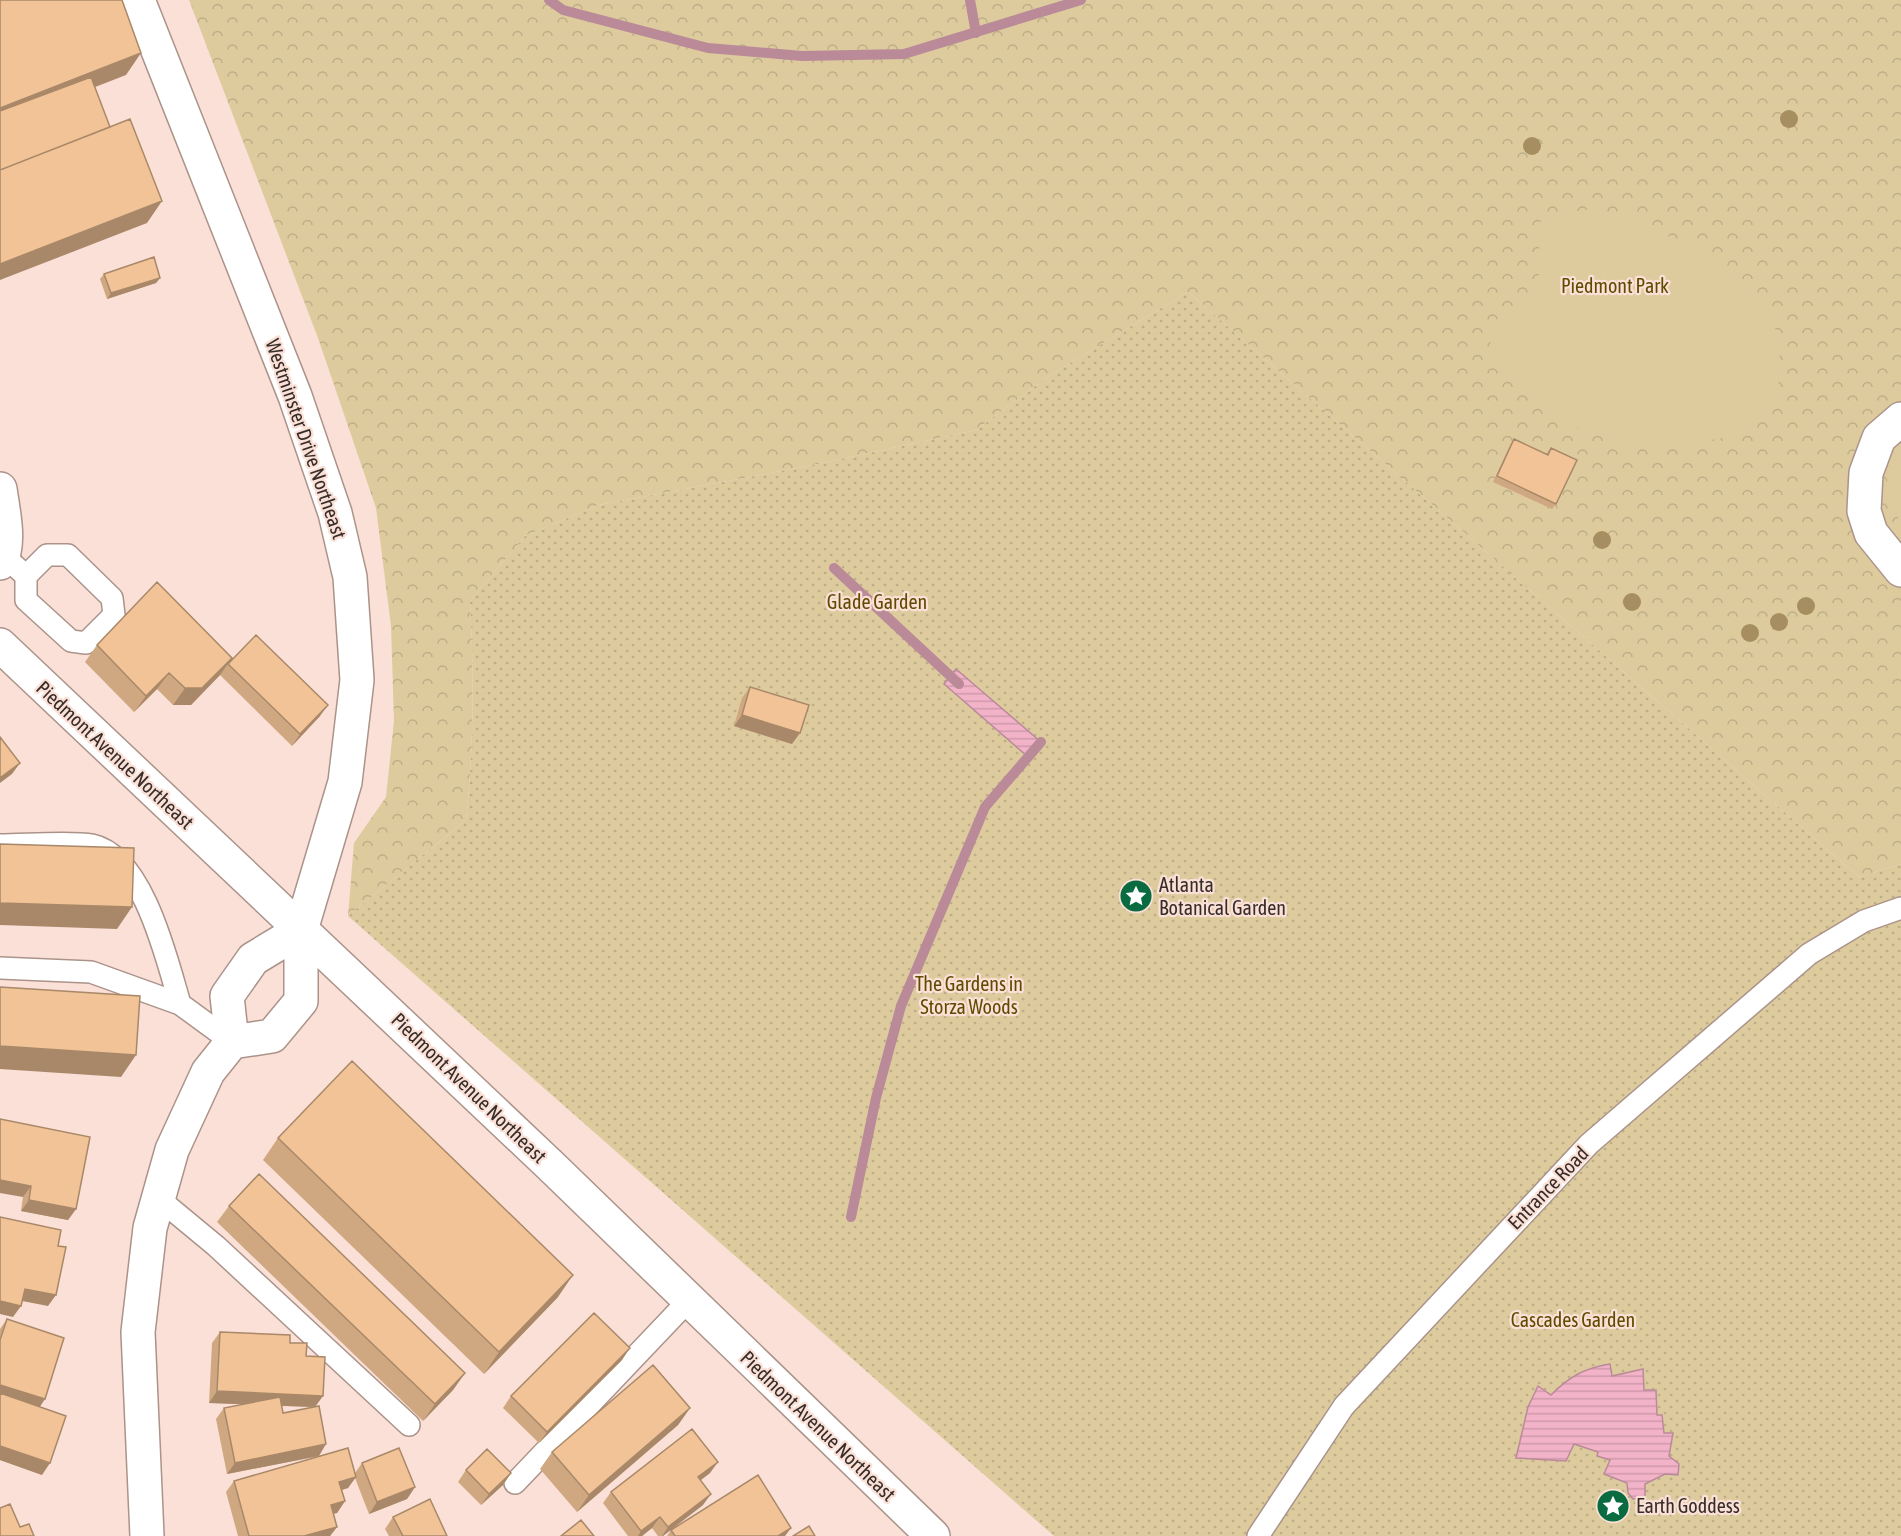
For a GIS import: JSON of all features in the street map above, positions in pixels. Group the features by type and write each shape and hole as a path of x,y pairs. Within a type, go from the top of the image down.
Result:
{"street":[{"name":"Westminster Drive Northeast","path":"138,0 295,396 335,513 350,577 357,680 345,782 301,930 301,1001 272,1036 232,1042"},
{"path":"1901,418 1879,438 1866,473 1863,511 1871,533 1901,570"},
{"path":"0,489 10,565"},
{"path":"0,628 45,689"},
{"name":"Piedmont Avenue Northeast","path":"0,645 373,996 933,1536"},
{"path":"147,1536 138,1332 150,1228 172,1150 208,1072 232,1042 227,996 254,959 301,930"}],"lane":[{"path":"47,555 68,555 112,598 114,615 86,644 71,641 26,600 10,565 47,555"},
{"path":"0,845 92,845 115,855 131,873 150,916 180,1004"},
{"name":"Entrance Road","path":"1258,1536 1344,1407 1589,1144 1809,954 1864,921 1901,908"},
{"path":"0,968 91,972 180,1004 232,1042"},
{"path":"158,1198 216,1246 409,1425"},
{"path":"516,1483 689,1300"}],"green space":[{"name":"Piedmont Park","path":"189,0 1901,0 1901,864 1859,877 1188,292 1049,376 976,430 813,465 599,505 525,536 470,601 471,765 466,820 348,916 354,843 386,797 394,721 391,626 376,508 318,338"},
{"path":"1594,209 1616,214 1677,240 1713,261 1762,306 1777,332 1780,360 1778,388 1766,410 1751,426 1718,439 1669,444 1628,443 1588,432 1550,413 1519,386 1494,358 1486,323 1511,315 1537,294 1541,254 1534,228 1548,215"},
{"name":"Atlanta Botanical Garden","path":"1188,292 1859,877 1901,864 1901,1536 1054,1536 348,916 466,820 473,710 470,601 525,536 599,505 813,465 976,430 1049,376"},
{"path":"1901,444 1901,525 1889,494 1887,474 1889,464"}],"shaded area":[{"path":"956,669 1041,742 1028,757 944,684"},
{"path":"1610,1364 1612,1376 1643,1369 1644,1390 1656,1390 1657,1415 1662,1415 1664,1433 1673,1433 1669,1456 1679,1464 1678,1475 1665,1474 1645,1484 1645,1498 1633,1499 1628,1493 1627,1483 1604,1474 1610,1460 1597,1456 1598,1452 1574,1444 1566,1461 1516,1458 1528,1407 1538,1386 1551,1395 1578,1374"}],"building":[{"path":"0,0 122,0 141,53 0,108"},
{"path":"91,77 110,127 0,170 0,111"},
{"path":"130,119 162,201 0,264 0,170"},
{"path":"154,257 160,278 111,293 104,274"},
{"path":"1514,439 1548,455 1551,448 1577,460 1556,504 1497,476"},
{"path":"157,582 232,658 202,688 185,688 169,673 146,696 97,645"},
{"path":"256,635 328,705 300,734 228,664"},
{"path":"750,687 809,705 800,733 742,715"},
{"path":"0,737 20,763 0,778"},
{"path":"0,844 134,848 132,907 0,903"},
{"path":"0,987 140,996 136,1055 0,1046"},
{"path":"352,1061 573,1275 499,1352 278,1138"},
{"path":"0,1119 90,1137 76,1209 29,1200 31,1186 0,1180"},
{"path":"259,1174 465,1373 435,1404 229,1206"},
{"path":"0,1217 61,1230 58,1246 66,1247 56,1295 25,1289 21,1306 0,1301"},
{"path":"594,1313 630,1348 547,1432 511,1396"},
{"path":"7,1319 64,1338 45,1399 0,1385 0,1340"},
{"path":"220,1332 290,1335 290,1343 307,1343 306,1356 325,1357 323,1396 217,1391"},
{"path":"653,1365 690,1408 589,1495 552,1452"},
{"path":"0,1393 66,1416 50,1463 0,1446"},
{"path":"280,1397 283,1413 319,1406 326,1444 235,1463 224,1408"},
{"path":"692,1429 718,1462 698,1477 711,1494 668,1527 660,1517 641,1531 611,1492"},
{"path":"348,1448 356,1477 339,1482 345,1501 331,1505 337,1527 304,1536 249,1536 234,1481"},
{"path":"399,1448 415,1487 377,1502 362,1463"},
{"path":"487,1449 511,1473 489,1494 466,1470"},
{"path":"758,1475 791,1528 778,1536 675,1536 671,1530"},
{"path":"430,1499 447,1536 403,1536 393,1517"},
{"path":"10,1504 20,1527 29,1524 34,1536 0,1536 0,1508"},
{"path":"581,1520 594,1536 561,1536"},
{"path":"809,1526 815,1536 793,1536"}],"waterway":[{"path":"549,0 563,10 708,48 802,56 904,54 1081,0"},
{"path":"970,0 976,33"},
{"path":"834,568 959,684"},
{"path":"851,1217 876,1098 901,1006 985,807 1041,742"}],"place":[{"name":"Atlanta Botanical Garden","path":"1136,896"},
{"name":"Earth Goddess","path":"1613,1506"}],"park label":[{"name":"Glade Garden","path":"877,602"},
{"name":"The Gardens in Storza Woods","path":"969,996"},
{"name":"Cascades Garden","path":"1573,1320"}]}
